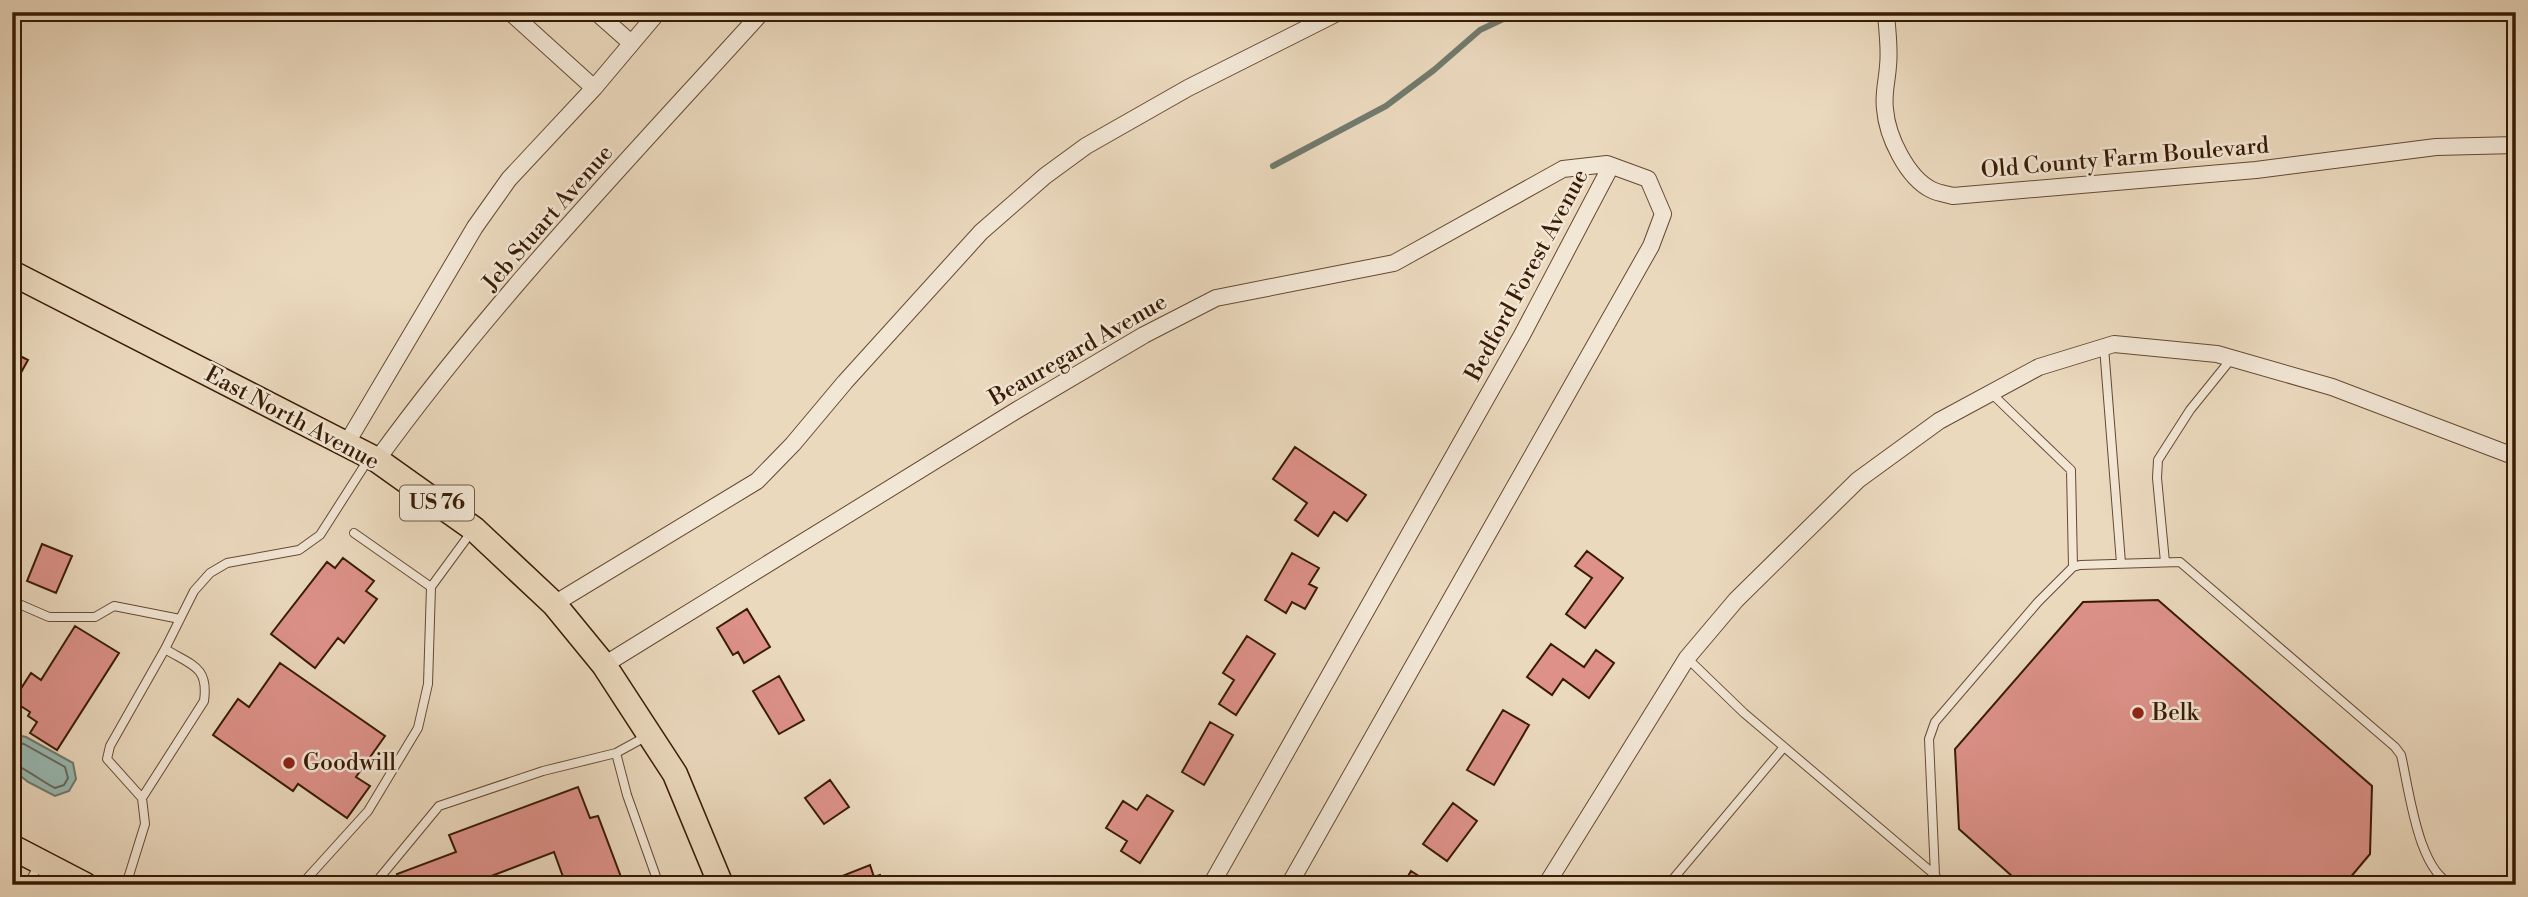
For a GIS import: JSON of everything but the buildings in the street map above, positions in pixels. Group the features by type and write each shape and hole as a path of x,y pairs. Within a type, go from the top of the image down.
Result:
{"main road":[{"name":"East North Avenue","path":"12,273 374,459 474,529 554,604 604,665 675,774 721,885"},
{"path":"12,847 85,885"}],"street":[{"path":"510,12 594,88"},
{"path":"596,12 631,43"},
{"name":"Jeb Stuart Avenue","path":"345,446 475,227 509,179 594,88 658,12"},
{"name":"Jeb Stuart Avenue","path":"374,459 564,231 762,12"},
{"path":"554,604 757,481 981,232 1045,177 1087,146 1188,88 1339,12"},
{"name":"Old County Farm Boulevard","path":"1886,12 1888,65 1884,87 1890,132 1899,153 1912,172 1931,190 1953,196 2256,170 2436,147 2516,145"},
{"name":"Beauregard Avenue","path":"604,665 1029,403 1144,335 1216,299 1394,262 1563,169 1606,164 1611,166"},
{"name":"Bedford Forest Avenue","path":"1211,885 1508,359 1611,166 1648,179 1663,214 1651,246 1289,885"},
{"path":"1546,885 1687,659 1736,600 1858,480 1939,421 2039,367 2113,344 2217,354 2332,387 2516,457"}],"lane":[{"path":"2104,347 2121,564"},
{"path":"2165,562 2158,460 2190,410 2232,358"},
{"path":"1990,393 2071,470 2073,567"},
{"path":"126,885 145,824 142,798 107,760 110,746 194,592 210,573 227,563 299,550 320,535 374,459"},
{"path":"300,885 368,811 418,727 428,684 431,587 474,529"},
{"path":"354,533 431,587"},
{"path":"1935,875 1929,739 1935,722 2038,602 2073,567 2180,562 2395,747 2401,755 2415,829 2436,872 2454,885"},
{"path":"12,601 49,617 95,617 114,606 180,619"},
{"path":"142,798 204,701 206,685 201,672 165,649"},
{"path":"1687,659 1784,747 1935,875 1941,885"},
{"path":"377,885 377,881 439,806 543,771 616,753 649,734"},
{"path":"1668,885 1784,747"},
{"path":"616,753 627,795 659,885"},
{"path":"28,885 41,862"}],"water":[{"path":"12,734 26,737 73,763 76,779 69,791 55,796 28,782 12,769"}],"waterway":[{"path":"1273,166 1386,106 1434,70 1480,30 1518,12"}],"place":[{"name":"Belk","path":"2138,713"},
{"name":"Goodwill","path":"289,763"}]}
